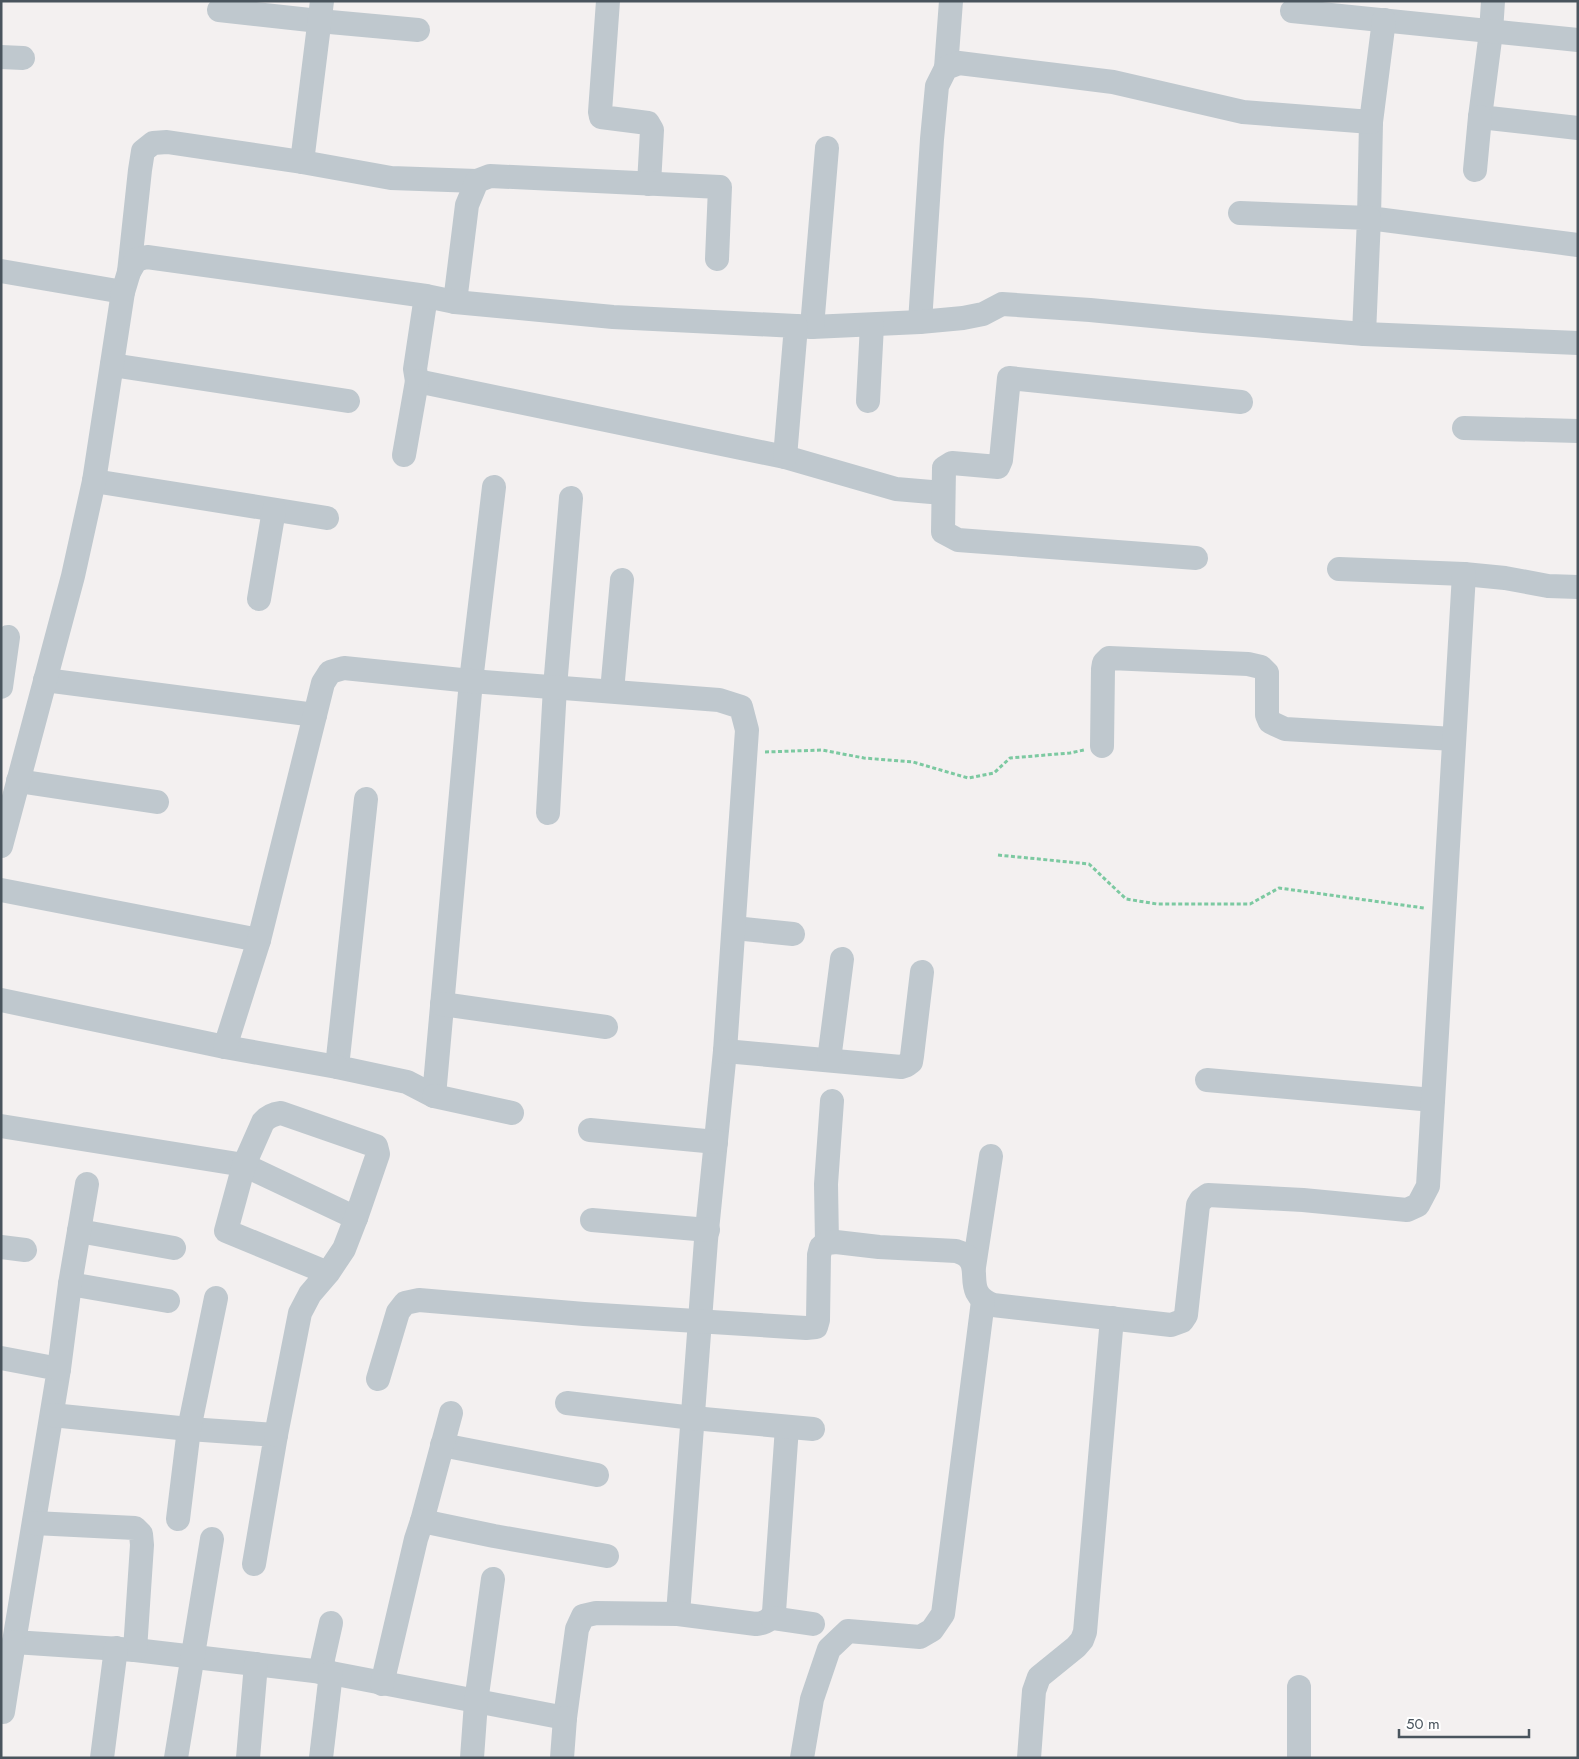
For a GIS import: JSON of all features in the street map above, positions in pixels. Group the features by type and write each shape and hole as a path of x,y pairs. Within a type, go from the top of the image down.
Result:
{"street":[{"path":"608,1 601,117 648,123 652,130 649,184"},
{"path":"920,322 931,148 937,86 946,68 951,1"},
{"path":"1475,170 1493,1"},
{"path":"219,10 320,11 418,30"},
{"path":"302,162 320,11"},
{"path":"1292,11 1578,40"},
{"path":"1364,334 1371,122 1384,20"},
{"path":"946,68 959,63 1104,81 1243,112 1371,122"},
{"path":"1480,117 1578,128"},
{"path":"1,846 6,805 18,781 72,576 94,481 126,282 143,151 153,142 167,142 302,162 391,178 477,181 490,176 720,187 717,259"},
{"path":"785,457 827,148"},
{"path":"455,302 468,205 477,181"},
{"path":"1240,213 1369,218 1578,245"},
{"path":"126,282 136,260 147,257 426,296 455,302 613,317 804,326 872,324 963,318 983,314 1002,304 1364,334 1578,343"},
{"path":"1,271 126,282"},
{"path":"404,455 417,381 416,370 426,296"},
{"path":"868,401 872,324"},
{"path":"112,364 348,401"},
{"path":"1196,558 958,540 944,532 944,468 952,463 998,467 1002,460 1009,378 1241,402"},
{"path":"417,381 785,457 896,489 943,493"},
{"path":"1464,428 1578,431"},
{"path":"94,481 327,518"},
{"path":"434,1096 472,681 494,487"},
{"path":"548,813 555,687 571,498"},
{"path":"258,599 274,510"},
{"path":"1340,568 1464,574 1505,578 1548,586 1578,587"},
{"path":"991,1156 974,1267 975,1292 983,1301 993,1305 1171,1325 1182,1321 1186,1315 1198,1205 1208,1195 1303,1200 1406,1210 1418,1205 1428,1186 1464,574"},
{"path":"612,691 622,580"},
{"path":"1,687 8,637"},
{"path":"1102,746 1103,669 1104,663 1109,658 1248,664 1261,667 1266,673 1267,716 1270,722 1285,728 1454,739"},
{"path":"225,1047 259,940 314,715 323,683 330,672 344,668 472,681 719,700 741,707 747,730 734,928 725,1052 700,1322 678,1614"},
{"path":"45,680 314,715"},
{"path":"18,781 157,802"},
{"path":"337,1067 366,799"},
{"path":"1,890 259,940"},
{"path":"734,928 793,934"},
{"path":"829,1060 842,959"},
{"path":"725,1052 882,1066 901,1067 907,1065 911,1062 912,1056 922,972"},
{"path":"1,1000 225,1047 337,1067 407,1082 434,1096 512,1113"},
{"path":"442,1004 606,1027"},
{"path":"1208,1080 1433,1100"},
{"path":"827,1243 826,1184 832,1101"},
{"path":"254,1564 276,1435 300,1314 310,1294 328,1273 344,1249 378,1154 376,1146 281,1113 266,1118 244,1165 226,1231 328,1273"},
{"path":"1,1126 244,1165 356,1218"},
{"path":"590,1130 716,1142"},
{"path":"3,1712 52,1415 70,1284 88,1184"},
{"path":"592,1220 708,1230"},
{"path":"79,1231 174,1248"},
{"path":"378,1380 398,1312 405,1303 420,1300 584,1314 806,1328 816,1327 818,1320 819,1255 821,1247 827,1243 836,1242 878,1247 956,1251 971,1259 974,1267"},
{"path":"1,1247 25,1250"},
{"path":"70,1284 168,1301"},
{"path":"178,1518 189,1429 216,1298"},
{"path":"802,1758 812,1699 829,1649 848,1631 920,1637 932,1630 943,1614 983,1301"},
{"path":"1029,1758 1034,1691 1040,1677 1076,1647 1082,1640 1085,1632 1112,1318"},
{"path":"1,1358 59,1368"},
{"path":"568,1403 693,1418 813,1429"},
{"path":"382,1684 416,1539 451,1412"},
{"path":"52,1415 189,1429 276,1435"},
{"path":"562,1758 565,1718 577,1629 583,1616 596,1613 678,1614 756,1624 764,1623 772,1618 774,1612 787,1427"},
{"path":"442,1445 598,1474"},
{"path":"422,1521 607,1556"},
{"path":"34,1523 135,1528 141,1534 142,1554 126,1649 102,1758"},
{"path":"176,1758 212,1538"},
{"path":"472,1758 476,1702 493,1579"},
{"path":"772,1618 813,1624"},
{"path":"321,1758 331,1623"},
{"path":"14,1642 126,1649 326,1672 565,1718"},
{"path":"248,1758 256,1664"},
{"path":"1299,1687 1299,1758"}],"path":[{"path":"746,752 822,750 864,758 913,762 968,778 994,772 1010,758 1070,753 1102,746"},
{"path":"998,855 1090,864 1126,899 1157,904 1250,904 1279,888 1444,911"}]}
